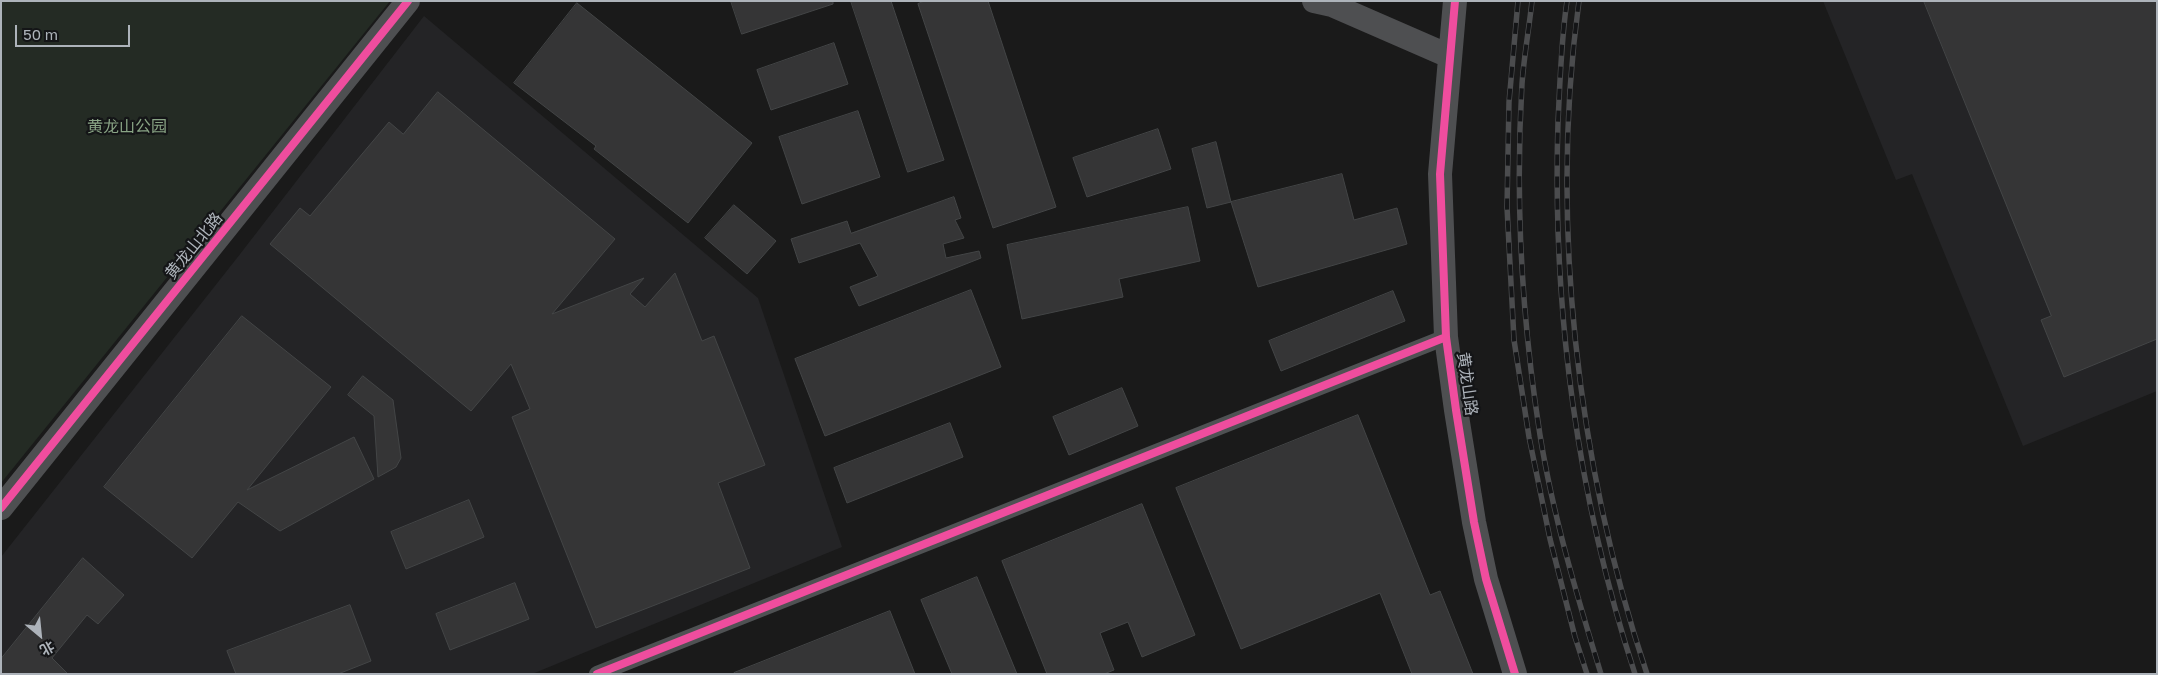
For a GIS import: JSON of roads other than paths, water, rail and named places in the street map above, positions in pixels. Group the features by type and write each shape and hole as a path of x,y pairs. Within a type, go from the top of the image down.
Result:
{"street":[{"name":"黄龙山北路","path":"1,508 408,1"},
{"path":"1314,1 1332,6 1449,56"},
{"name":"黄龙山路","path":"1455,1 1440,174 1446,337 1474,522 1486,578 1515,674"},
{"path":"597,674 1446,337"}],"railway":[{"path":"1518,1 1509,102 1507,207 1514,340 1529,437 1550,539 1575,637 1587,674"},
{"path":"1532,1 1522,84 1519,172 1522,260 1529,348 1545,465 1559,526 1601,674"},
{"path":"1567,1 1560,77 1557,192 1564,332 1572,401 1598,539 1615,607 1635,674"},
{"path":"1579,1 1570,84 1567,169 1569,255 1576,341 1587,427 1603,512 1623,594 1647,674"}],"park label":[{"name":"黄龙山公园","path":"127,127"}]}
